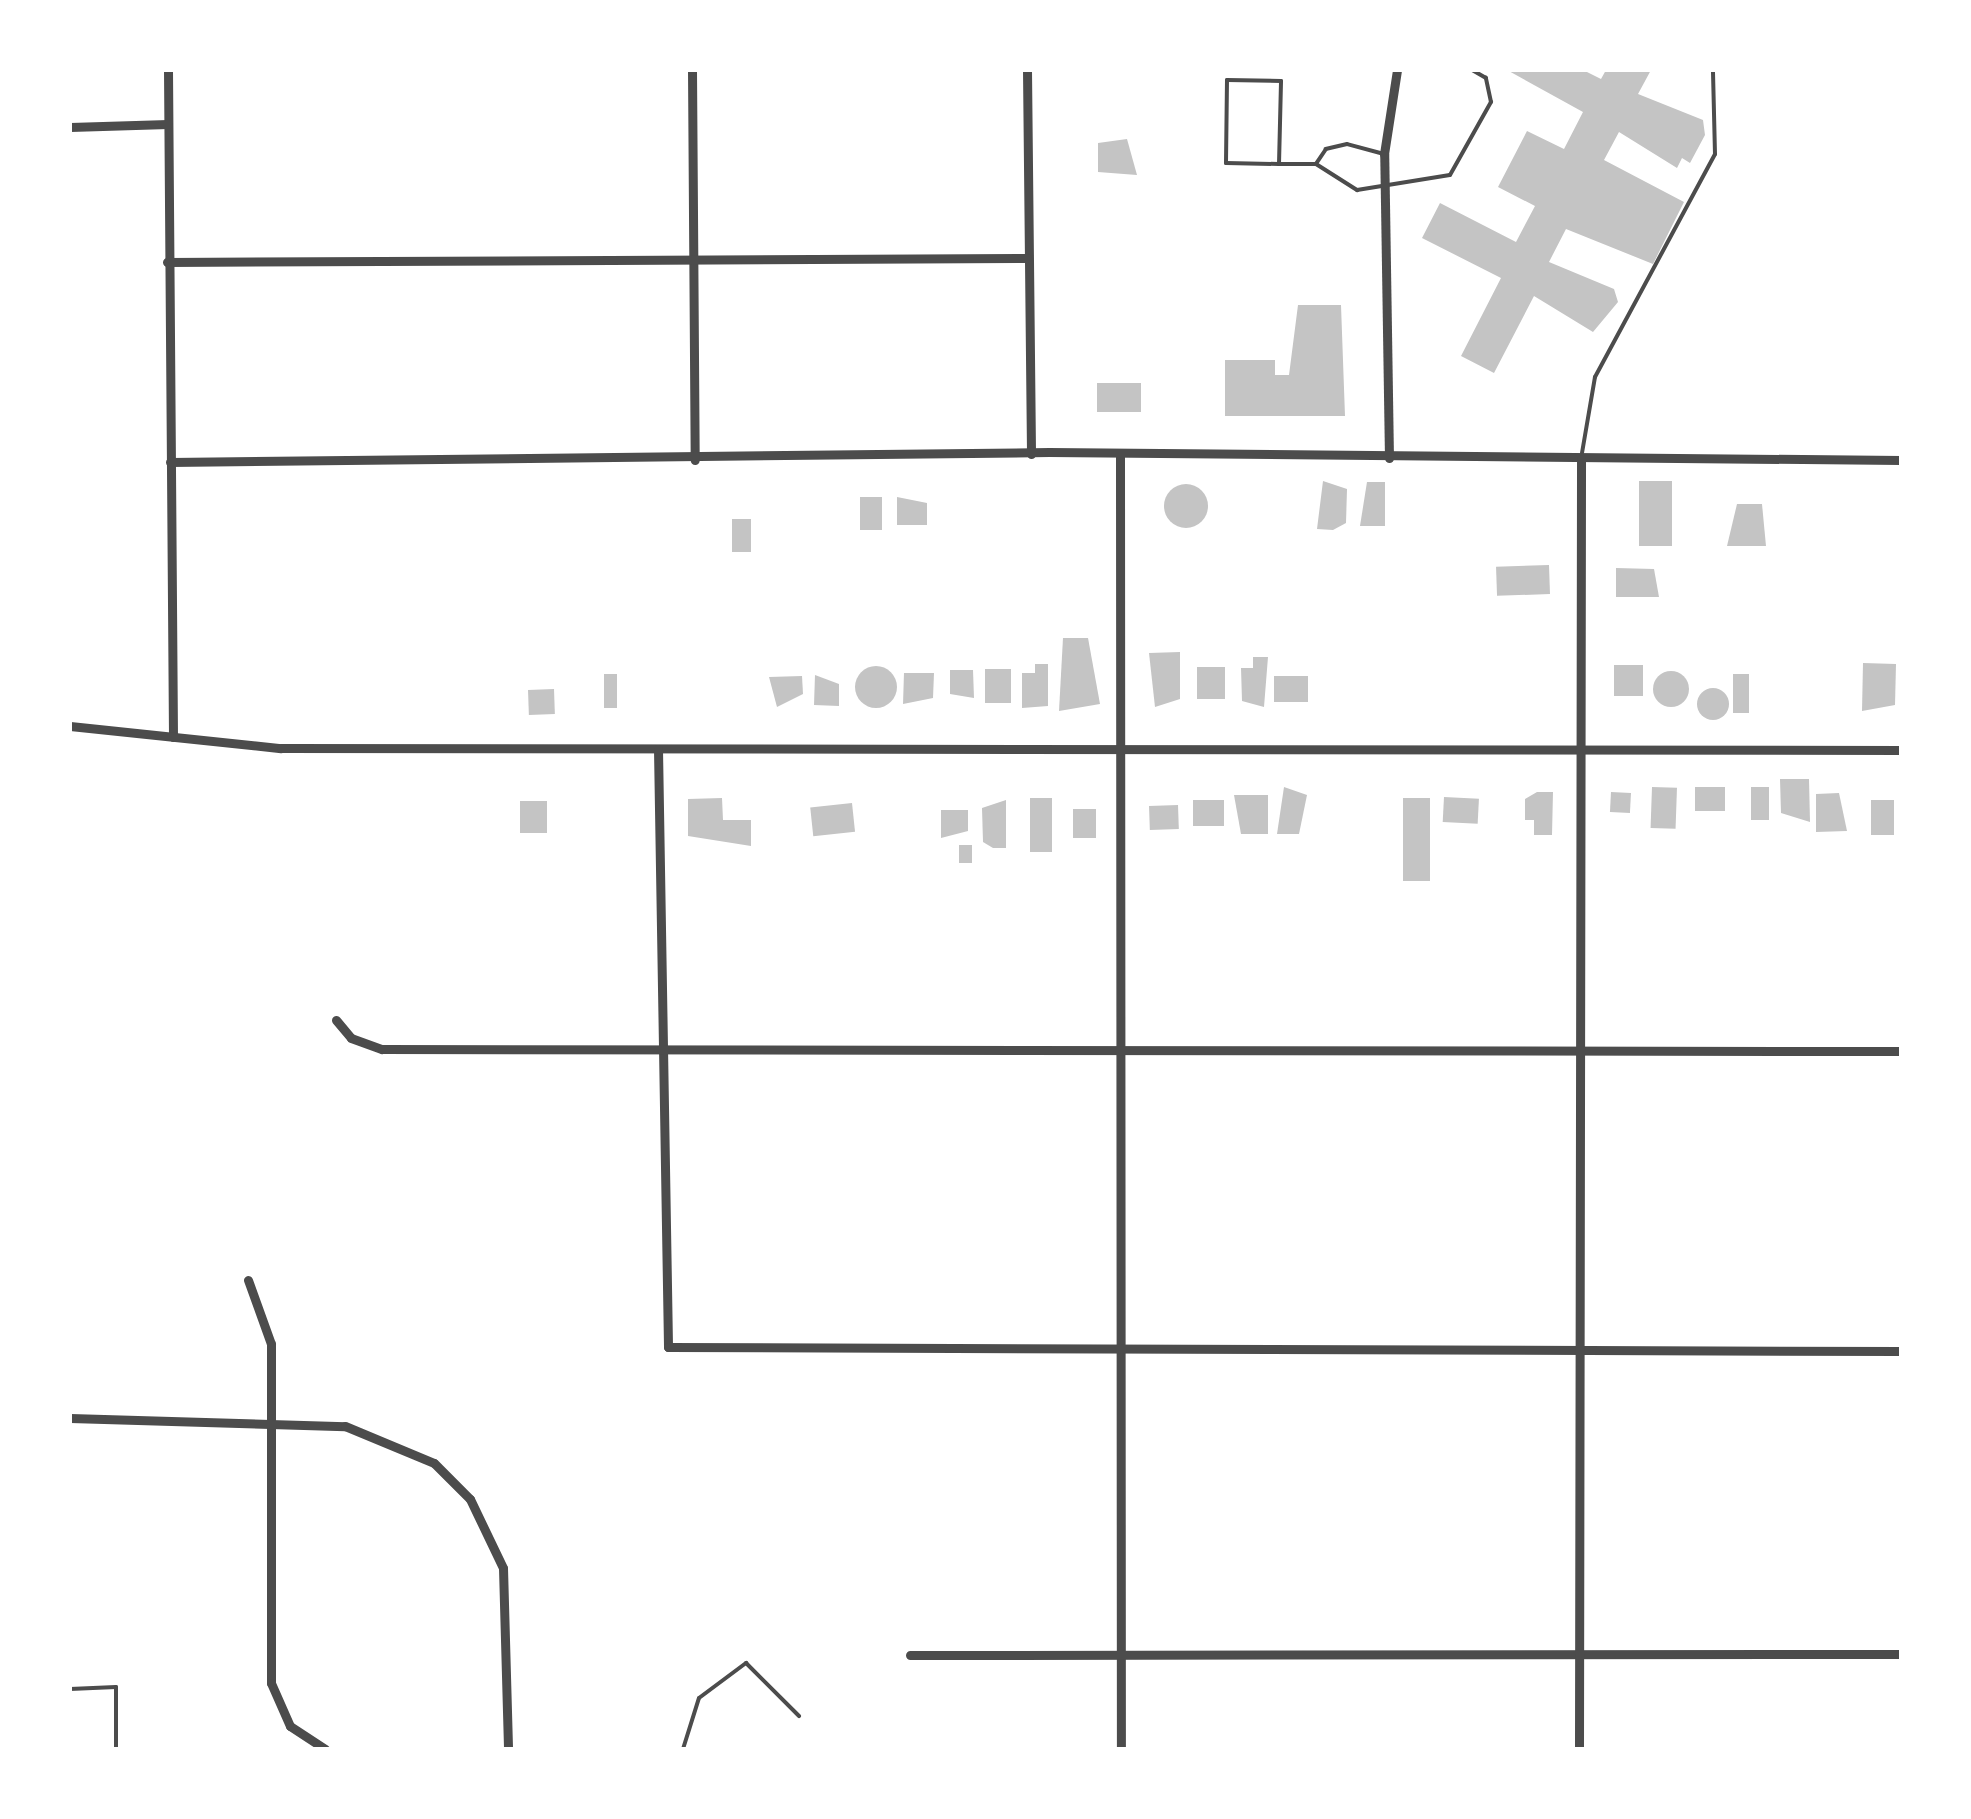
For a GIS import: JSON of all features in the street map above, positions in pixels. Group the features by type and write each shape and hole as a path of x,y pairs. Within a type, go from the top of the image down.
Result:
{"street":[{"path":"168,70 172,737"},
{"path":"692,70 695,460"},
{"path":"1027,70 1031,454"},
{"path":"1390,458 1384,154 1398,70"},
{"path":"70,127 168,124"},
{"path":"168,262 1027,258"},
{"path":"170,462 1031,454 1901,460"},
{"path":"1120,454 1121,1749"},
{"path":"1579,1749 1581,459"},
{"path":"70,726 281,748 1901,750"},
{"path":"658,749 668,1347 1121,1352 1901,1352"},
{"path":"336,1020 351,1038 382,1049 1901,1050"},
{"path":"248,1280 269,1329 271,1683 290,1726 325,1749"},
{"path":"70,1418 270,1420 386,1437 434,1463 470,1498 506,1582 508,1749"},
{"path":"910,1655 1901,1654"}],"lane":[{"path":"1279,164 1280,80 1227,80 1226,163 1279,164 1316,164 1341,186 1384,186 1459,166 1491,102 1486,78 1472,70"},
{"path":"1581,459 1595,377 1715,154 1713,70"},
{"path":"1316,164 1326,148 1347,144 1384,154"},
{"path":"683,1749 699,1698 746,1663 799,1716"},
{"path":"70,1688 116,1686 116,1749"}],"building":[{"path":"1507,70 1583,70 1601,79 1606,70 1651,70 1638,94 1703,120 1705,135 1690,163 1682,158 1677,168 1619,132 1604,160 1684,202 1653,264 1566,229 1549,262 1614,289 1618,302 1593,332 1534,296 1494,373 1461,356 1501,278 1422,238 1440,203 1516,242 1535,206 1498,187 1527,131 1564,149 1583,112"},
{"path":"1127,139 1137,175 1098,172 1098,143"},
{"path":"1298,305 1341,305 1345,416 1225,416 1225,360 1275,360 1275,375 1289,375"},
{"path":"1097,383 1141,383 1141,412 1097,412"},
{"path":"1323,481 1347,489 1346,523 1333,530 1317,529"},
{"path":"1639,481 1672,481 1672,546 1639,546"},
{"path":"1367,482 1385,482 1385,526 1360,526"},
{"path":"1186,484 1202,490 1208,506 1202,522 1186,528 1170,522 1164,506 1170,490"},
{"path":"860,497 882,497 882,530 860,530"},
{"path":"897,497 927,503 927,525 897,525"},
{"path":"1737,504 1762,504 1766,546 1727,546"},
{"path":"732,519 751,519 751,552 732,552"},
{"path":"1549,565 1550,594 1497,596 1496,567"},
{"path":"1616,568 1654,569 1659,597 1616,597"},
{"path":"1063,638 1088,638 1100,704 1059,711"},
{"path":"1180,652 1180,699 1155,707 1149,653"},
{"path":"1253,657 1268,657 1264,707 1242,701 1241,668 1253,668"},
{"path":"1863,663 1896,664 1895,705 1862,711"},
{"path":"1035,664 1048,664 1048,706 1022,708 1022,673 1035,673"},
{"path":"1614,665 1643,665 1643,696 1614,696"},
{"path":"876,666 891,672 897,687 891,702 876,708 861,702 855,687 861,672"},
{"path":"1197,667 1225,667 1225,699 1197,699"},
{"path":"985,669 1011,669 1011,703 985,703"},
{"path":"950,670 973,670 974,698 950,694"},
{"path":"1671,671 1684,676 1689,689 1684,702 1671,707 1658,702 1653,689 1658,676"},
{"path":"904,673 934,673 933,698 903,704"},
{"path":"604,674 617,674 617,708 604,708"},
{"path":"1733,674 1749,674 1749,713 1733,713"},
{"path":"815,675 839,684 839,706 814,705"},
{"path":"802,676 803,694 777,707 769,677"},
{"path":"1274,676 1308,676 1308,702 1274,702"},
{"path":"1713,688 1724,693 1729,704 1724,715 1713,720 1702,715 1697,704 1702,693"},
{"path":"554,689 555,714 529,715 528,690"},
{"path":"1780,779 1809,779 1810,822 1781,813"},
{"path":"1284,787 1307,795 1299,834 1277,834"},
{"path":"1652,787 1677,788 1676,829 1651,828"},
{"path":"1695,787 1725,787 1725,811 1695,811"},
{"path":"1751,787 1769,787 1769,820 1751,820"},
{"path":"1537,792 1553,792 1552,835 1534,835 1534,820 1525,820 1525,799"},
{"path":"1611,792 1631,793 1630,813 1610,812"},
{"path":"1839,793 1847,831 1816,832 1816,794"},
{"path":"1234,795 1268,795 1268,834 1241,834"},
{"path":"1444,797 1479,799 1478,824 1443,822"},
{"path":"722,798 723,820 751,820 751,846 688,836 688,799"},
{"path":"1030,798 1052,798 1052,852 1030,852"},
{"path":"1403,798 1430,798 1430,881 1403,881"},
{"path":"1006,800 1006,848 993,848 983,842 982,808"},
{"path":"1193,800 1224,800 1224,826 1193,826"},
{"path":"1871,800 1894,800 1894,835 1871,835"},
{"path":"520,801 547,801 547,833 520,833"},
{"path":"852,803 855,832 813,836 810,807"},
{"path":"1178,805 1179,829 1150,830 1149,806"},
{"path":"1073,809 1096,809 1096,838 1073,838"},
{"path":"941,810 968,810 968,831 941,838"},
{"path":"959,845 972,845 972,863 959,863"}]}
